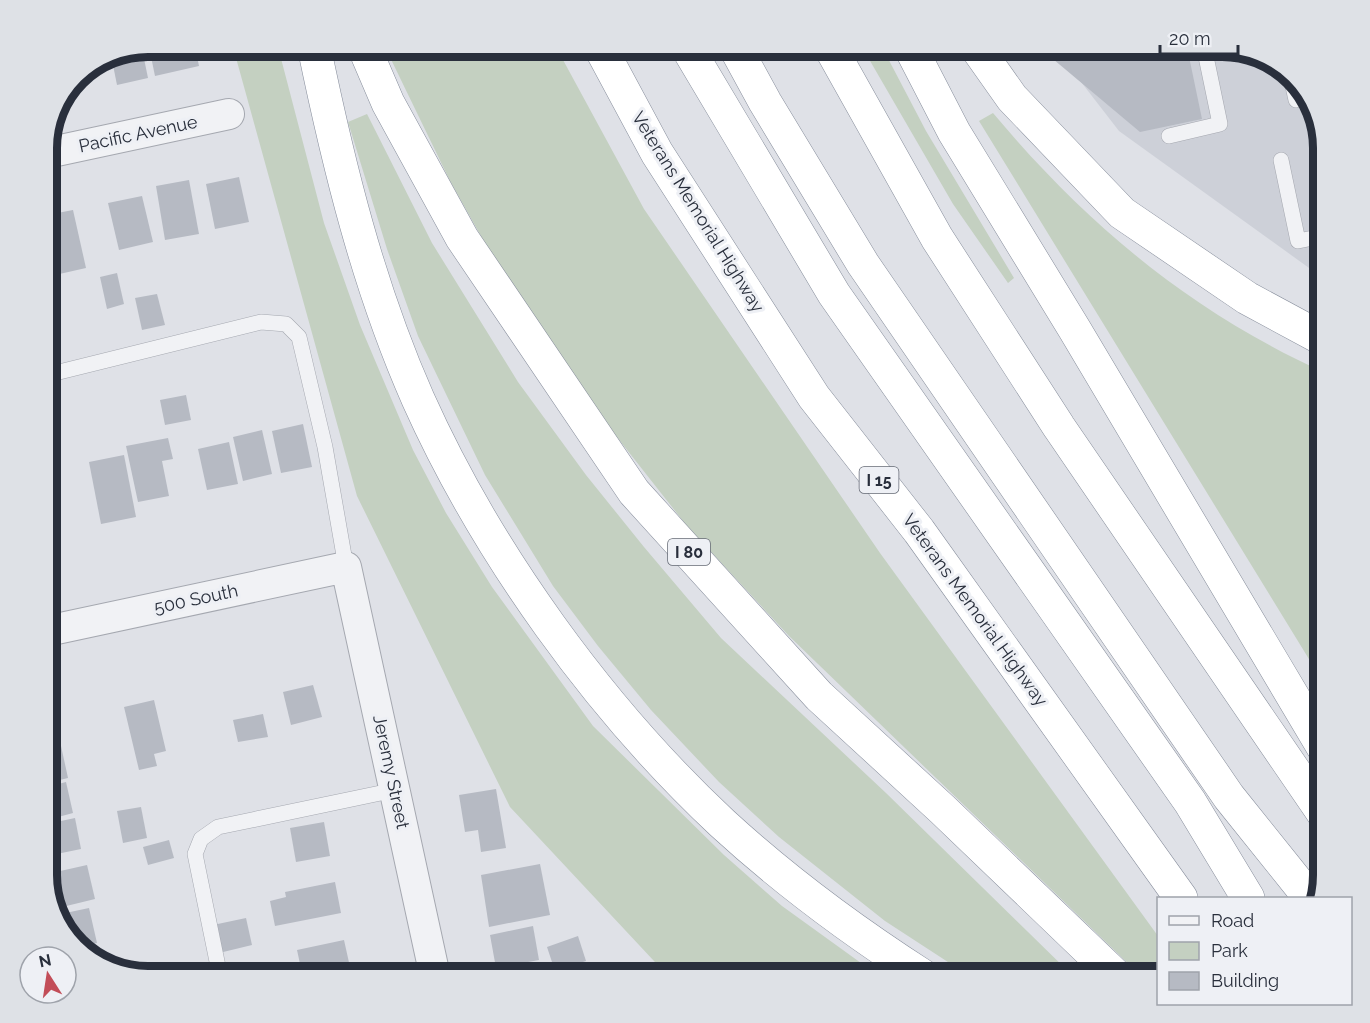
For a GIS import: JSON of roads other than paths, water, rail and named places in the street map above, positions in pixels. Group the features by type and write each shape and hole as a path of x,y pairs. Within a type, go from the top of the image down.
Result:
{"highway":[{"path":"316,57 344,184 365,253 418,399 461,485 510,569 584,670 644,741 722,822 833,914 908,966"},
{"name":"I 80","path":"369,57 388,103 462,238 634,492 819,696 942,809 1106,966"},
{"name":"Veterans Memorial Highway","path":"606,57 657,153 814,397 919,531 1180,897"},
{"path":"694,57 834,294 1190,802 1247,897"},
{"path":"741,57 765,102 862,264 1229,797 1309,897"},
{"path":"836,57 938,238 1059,427 1313,798"},
{"path":"916,57 954,132 1055,296 1313,730"},
{"path":"984,57 1012,98 1122,213 1247,298 1313,334"}],"street":[{"name":"Pacific Avenue","path":"57,151 229,114"},
{"name":"500 South","path":"57,629 346,567"},
{"name":"Jeremy Street","path":"346,567 433,966"}],"lane":[{"path":"1170,136 1220,124 1206,57"},
{"path":"1295,93 1296,100"},
{"path":"1281,160 1299,241 1313,238"},
{"path":"57,373 261,322 286,324 299,337 306,362 325,447 346,567"},
{"path":"218,966 195,854 201,839 218,827 395,790"}]}
